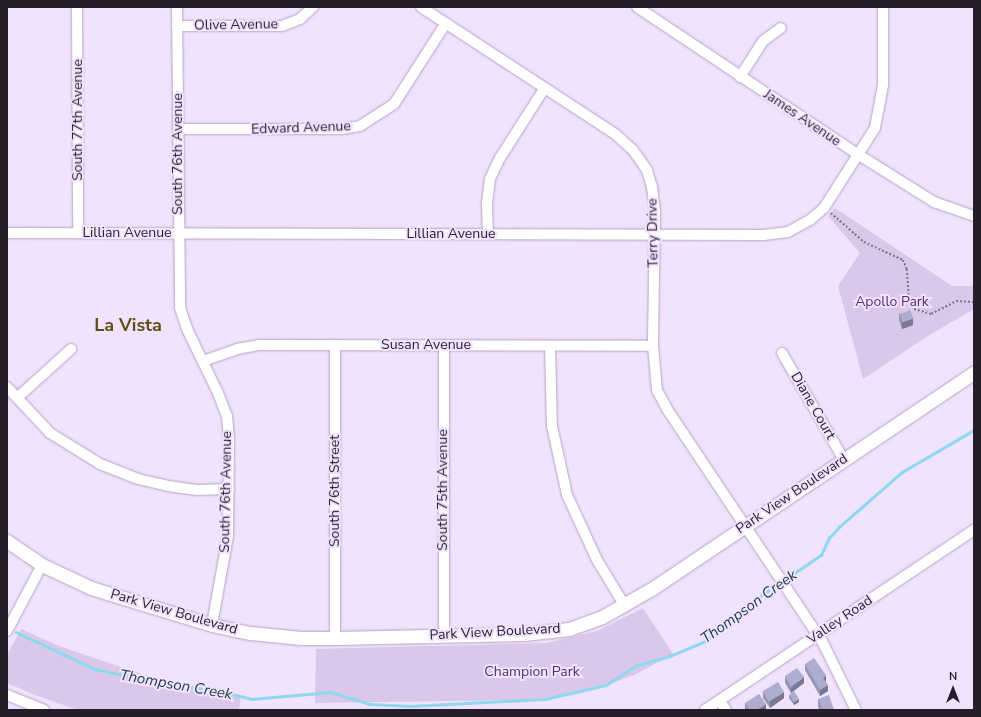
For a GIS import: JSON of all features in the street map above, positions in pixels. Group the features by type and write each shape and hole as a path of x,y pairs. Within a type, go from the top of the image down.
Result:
{"street":[{"name":"South 77th Avenue","path":"77,7 78,232"},
{"name":"South 76th Avenue","path":"177,7 178,233 180,308 227,416 229,489 228,536 212,625"},
{"name":"Olive Avenue","path":"177,26 282,26 300,19 313,7"},
{"name":"Terry Drive","path":"422,7 633,150 647,170 652,188 655,234 653,346 657,390 780,581 818,635 844,681 856,710"},
{"name":"James Avenue","path":"637,7 740,77 934,202 974,216"},
{"name":"Lillian Avenue","path":"7,233 764,235 788,232 805,224 820,212 859,155 875,128 880,109 883,85 883,7"},
{"name":"Edward Avenue","path":"178,129 342,129 360,126 394,104 446,23"},
{"path":"740,77 763,41 781,28"},
{"path":"488,234 487,203 490,180 500,158 544,89"},
{"name":"Susan Avenue","path":"203,361 237,349 259,345 653,346"},
{"name":"South 76th Street","path":"335,345 335,638"},
{"name":"South 75th Avenue","path":"444,345 444,636"},
{"path":"550,346 552,426 567,495 597,560 625,606"},
{"path":"18,398 71,349"},
{"name":"Diane Court","path":"782,353 844,460"},
{"name":"Park View Boulevard","path":"7,541 42,565 91,588 212,625 294,637 335,638 524,634 569,629 602,617 625,606 974,372"},
{"path":"7,387 50,433 100,464 138,479 168,486 198,490 229,489"},
{"name":"Valley Road","path":"705,710 974,530"},
{"path":"7,631 42,565"},
{"path":"7,695 44,710"},
{"path":"720,701 726,710"}],"path":[{"path":"830,212 864,242 904,260 907,269 909,298 914,309 931,314 956,301 974,302"}],"green space":[{"name":"Apollo Park","path":"835,208 952,286 974,286 974,309 926,337 863,379 838,286 860,253 828,216"},
{"name":"Champion Park","path":"643,608 673,654 634,675 602,687 572,695 527,700 315,703 316,649 547,643 597,631"},
{"path":"21,629 59,646 148,676 241,697 239,710 78,710 35,695 7,683 7,655"}],"building":[{"path":"910,310 913,318 903,322 900,314"},
{"path":"814,658 826,675 823,678 828,685 820,690 805,664"},
{"path":"797,668 804,677 791,687 785,676"},
{"path":"778,682 784,692 769,702 763,691"},
{"path":"794,691 799,699 794,702 789,695"},
{"path":"759,694 766,704 757,710 750,710 745,703"},
{"path":"829,695 834,710 822,710 818,699"}],"waterway":[{"name":"Thompson Creek","path":"784,580 821,555 829,538 839,527 902,472 974,430"},
{"name":"Thompson Creek","path":"16,632 95,669 167,685 216,690 252,699 331,692 370,704 411,706 545,699 606,685 637,665 670,656 706,641 740,610 780,583"}],"district":[{"name":"La Vista","path":"128,325"}]}
